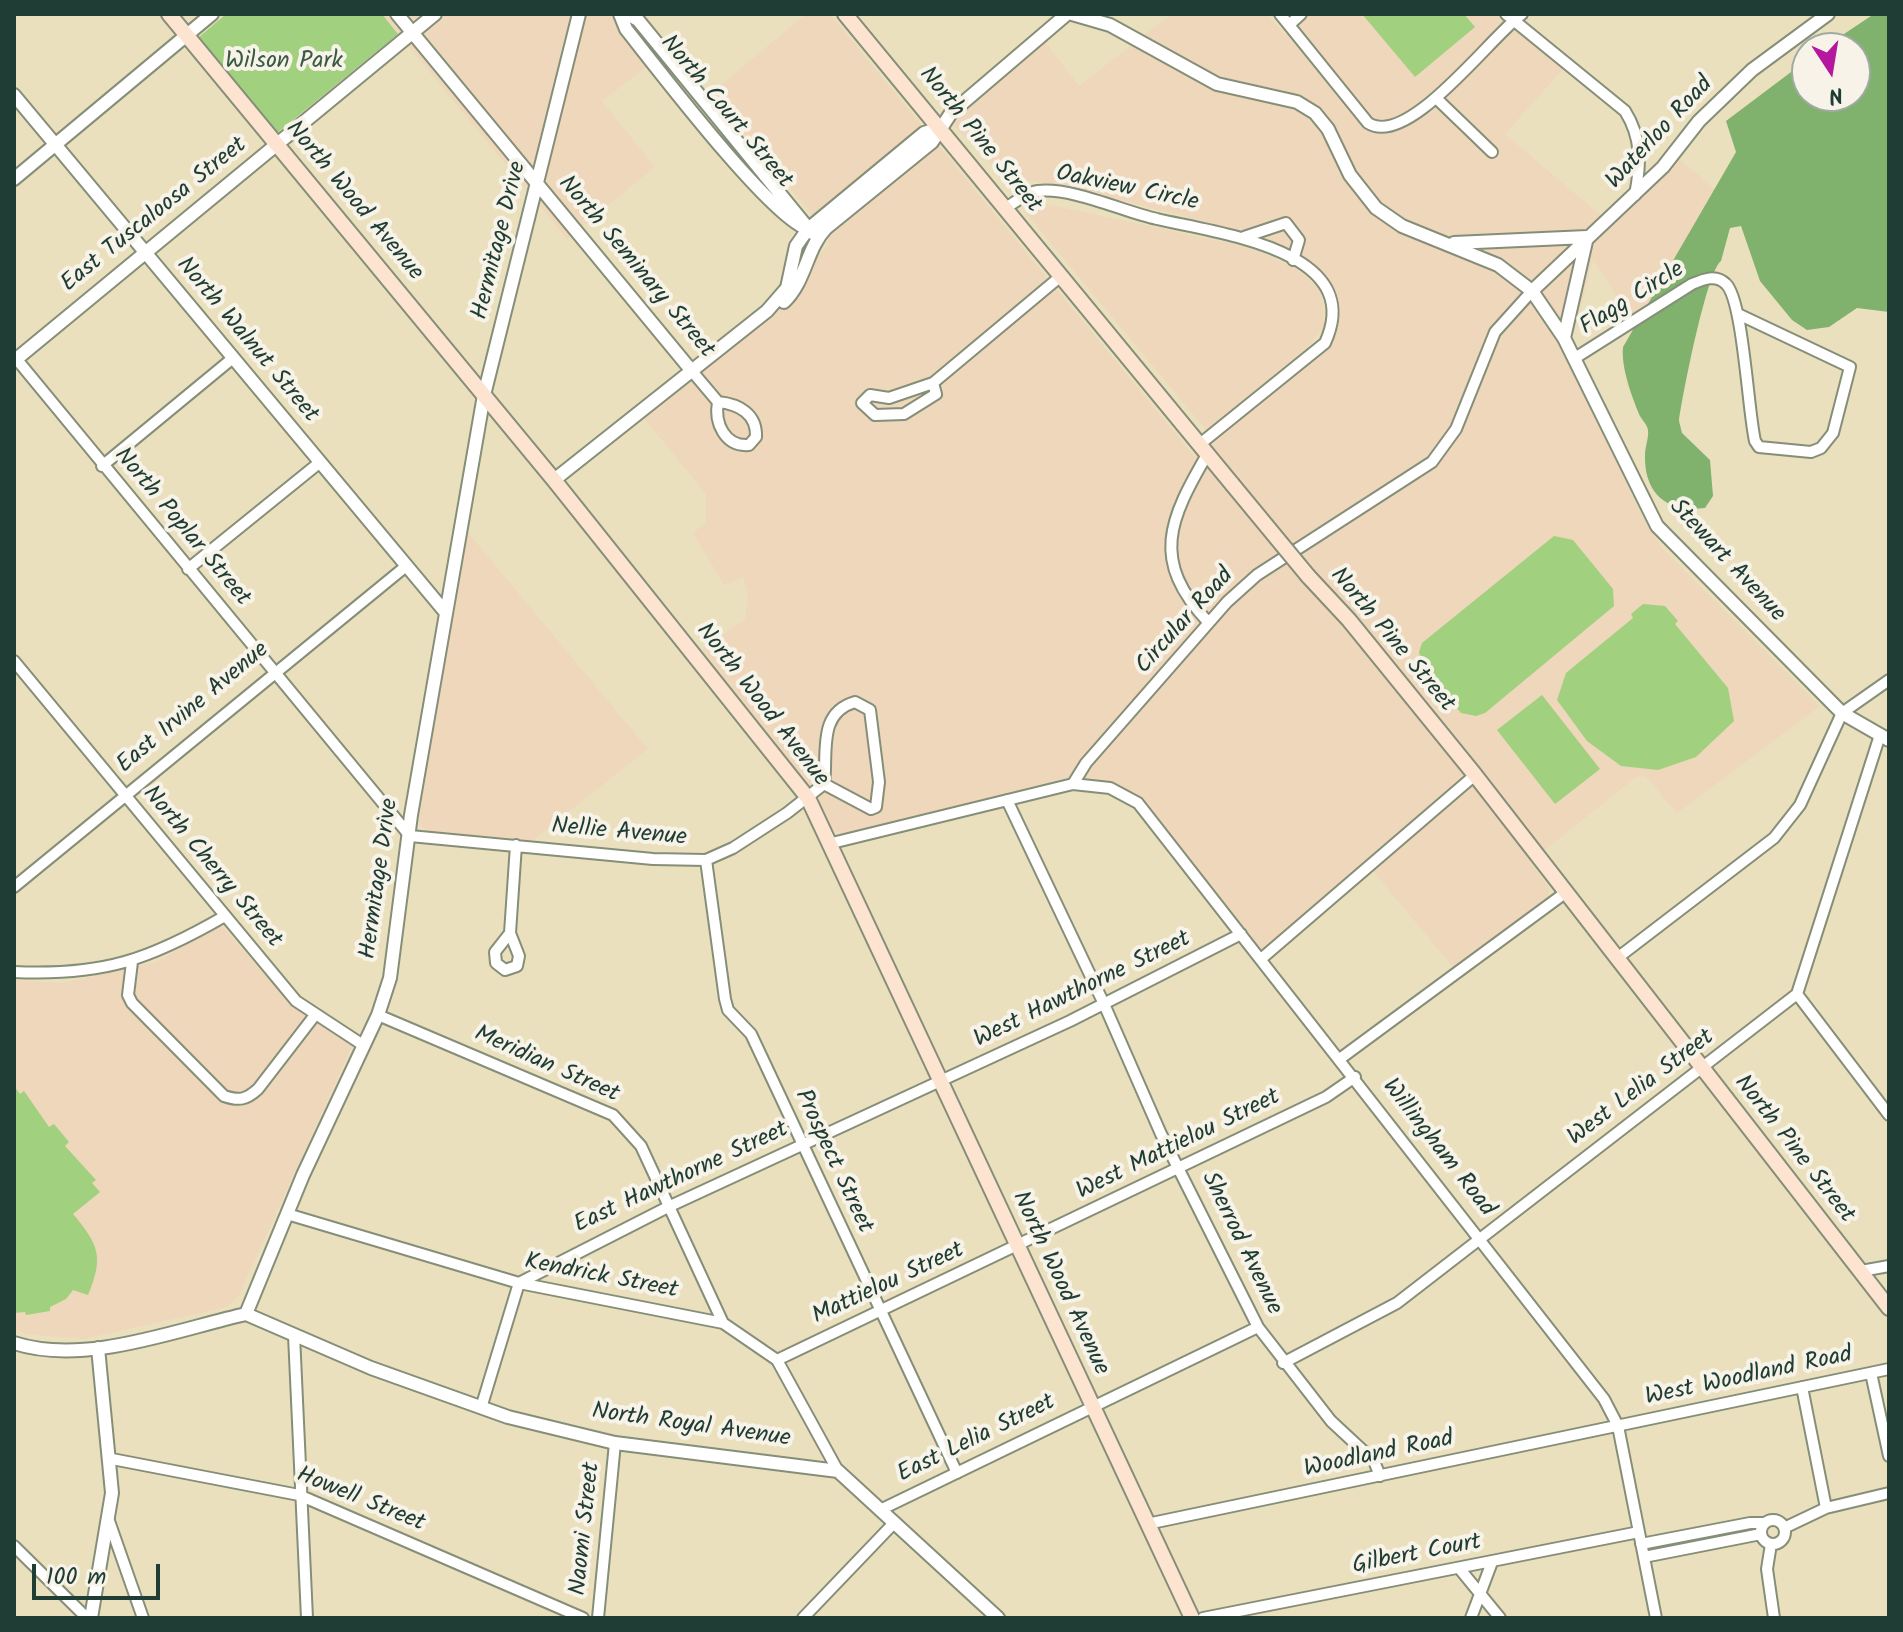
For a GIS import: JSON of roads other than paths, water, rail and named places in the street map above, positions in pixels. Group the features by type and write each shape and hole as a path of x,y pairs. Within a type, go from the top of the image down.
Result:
{"main road":[{"name":"North Wood Avenue","path":"169,14 554,480 808,798 832,843 1192,1618"},
{"name":"North Pine Street","path":"845,14 1475,775 1889,1308"}],"street":[{"path":"14,179 212,14"},
{"name":"North Seminary Street","path":"397,14 718,402"},
{"name":"East Tuscaloosa Street","path":"15,358 435,14"},
{"name":"Hermitage Drive","path":"246,1314 287,1214 378,1015 396,948 410,836 484,395 579,14"},
{"name":"North Court Street","path":"620,14 635,41 754,183 785,218 813,234"},
{"name":"North Court Street","path":"627,14 638,20 813,234"},
{"path":"554,480 767,311 787,288 796,246 924,133 939,128 951,113 1070,14"},
{"name":"Stewart Avenue","path":"1070,14 1110,25 1217,84 1297,102 1315,113 1328,129 1350,175 1376,208 1402,226 1498,265 1532,291 1575,358 1657,526 1842,713 1885,738"},
{"path":"1280,14 1368,123 1377,129 1398,126 1436,98 1513,16 1625,111 1636,128 1640,150 1635,195"},
{"path":"1289,25 1301,14"},
{"name":"Waterloo Road","path":"1532,291 1663,167 1699,121 1752,70 1828,14"},
{"name":"North Walnut Street","path":"14,95 446,613"},
{"path":"1436,98 1492,152"},
{"path":"754,183 765,173"},
{"name":"Oakview Circle","path":"1006,208 1038,191 1244,237 1293,260 1325,284 1333,303 1333,324 1325,343 1204,448"},
{"path":"785,218 791,261"},
{"path":"1244,237 1272,225 1286,223 1299,240 1293,260"},
{"path":"767,311 779,306 794,292 813,234"},
{"path":"1448,243 1587,237 1564,338"},
{"path":"934,388 889,398 870,395 862,403 875,415 889,417 904,414 934,388 1061,276"},
{"name":"Flagg Circle","path":"1575,358 1707,278 1719,279 1729,286 1738,314 1755,441 1759,447 1797,451 1821,448 1833,433 1850,367 1738,314"},
{"name":"Circular Road","path":"1073,784 1086,763 1208,622 1257,575 1432,462 1456,429 1495,332 1532,291"},
{"name":"North Poplar Street","path":"15,358 410,836"},
{"path":"102,466 233,358"},
{"path":"718,402 736,404 753,420 756,437 749,445 739,445 729,440 718,426 718,402"},
{"path":"1204,448 1180,507 1170,547 1184,596 1208,622"},
{"path":"188,569 319,463"},
{"name":"East Irvine Avenue","path":"14,887 275,670 405,567"},
{"name":"North Cherry Street","path":"14,661 18,675 125,796 296,1001 363,1045"},
{"path":"1616,959 1774,838 1800,805 1842,713 1889,680"},
{"path":"847,705 866,705 870,710 879,782 876,807 864,807 824,784 828,724 847,705"},
{"path":"1885,738 1797,994 1889,1115"},
{"path":"1261,959 1475,775"},
{"name":"Nellie Avenue","path":"410,836 653,859 706,860 733,848 824,784"},
{"path":"832,843 1073,784"},
{"name":"Willingham Road","path":"1073,784 1110,788 1138,803 1341,1058 1604,1399 1618,1426 1656,1618"},
{"name":"Sherrod Avenue","path":"1007,800 1104,1004 1123,1054 1258,1327 1331,1421 1374,1461 1380,1476"},
{"path":"510,933 516,845"},
{"name":"Prospect Street","path":"706,860 728,1010 751,1034 957,1473"},
{"path":"1341,1058 1565,893"},
{"path":"14,972 84,972 132,962 171,946 225,916"},
{"name":"West Hawthorne Street","path":"941,1081 1104,1004 1241,934"},
{"path":"132,962 128,995 132,1003 224,1096 237,1100 248,1098 258,1089 315,1015"},
{"name":"West Lelia Street","path":"1283,1363 1397,1303 1797,994"},
{"name":"Meridian Street","path":"378,1015 613,1115 641,1146 723,1323"},
{"name":"West Mattielou Street","path":"1017,1246 1326,1097 1355,1077"},
{"name":"East Hawthorne Street","path":"519,1283 555,1261 941,1081"},
{"name":"Kendrick Street","path":"287,1214 519,1283 723,1323 777,1360 838,1471"},
{"name":"Mattielou Street","path":"777,1360 1017,1246"},
{"path":"1861,1271 1889,1266"},
{"path":"481,1408 519,1283"},
{"path":"14,1343 38,1350 98,1348 246,1314"},
{"name":"North Royal Avenue","path":"246,1314 371,1368 481,1408 615,1443 838,1471"},
{"path":"1091,1405 1258,1327"},
{"path":"294,1335 307,1618"},
{"path":"17,1555 89,1618 109,1521 112,1459 98,1348"},
{"name":"West Woodland Road","path":"1618,1426 1889,1369"},
{"path":"1871,1373 1889,1456"},
{"path":"1802,1387 1826,1508"},
{"name":"East Lelia Street","path":"880,1510 1091,1405"},
{"name":"Woodland Road","path":"1147,1524 1618,1426"},
{"name":"Naomi Street","path":"598,1618 615,1443"},
{"name":"Howell Street","path":"112,1459 299,1495 583,1618"},
{"path":"838,1471 998,1618"},
{"path":"1784,1528 1826,1508 1889,1493"},
{"path":"1644,1557 1701,1546 1762,1529 1775,1520 1784,1528"},
{"path":"109,1521 143,1618"},
{"name":"East Lelia Street","path":"803,1618 894,1523"},
{"path":"1771,1544 1782,1539 1784,1528"},
{"path":"1762,1529 1771,1544 1767,1569 1774,1618"},
{"name":"Gilbert Court","path":"1203,1618 1459,1568 1640,1538 1762,1529"},
{"path":"1699,1533 1701,1546"},
{"path":"1471,1618 1492,1562"},
{"path":"1459,1568 1500,1618"}],"park label":[{"name":"Wilson Park","path":"284,63"}]}
